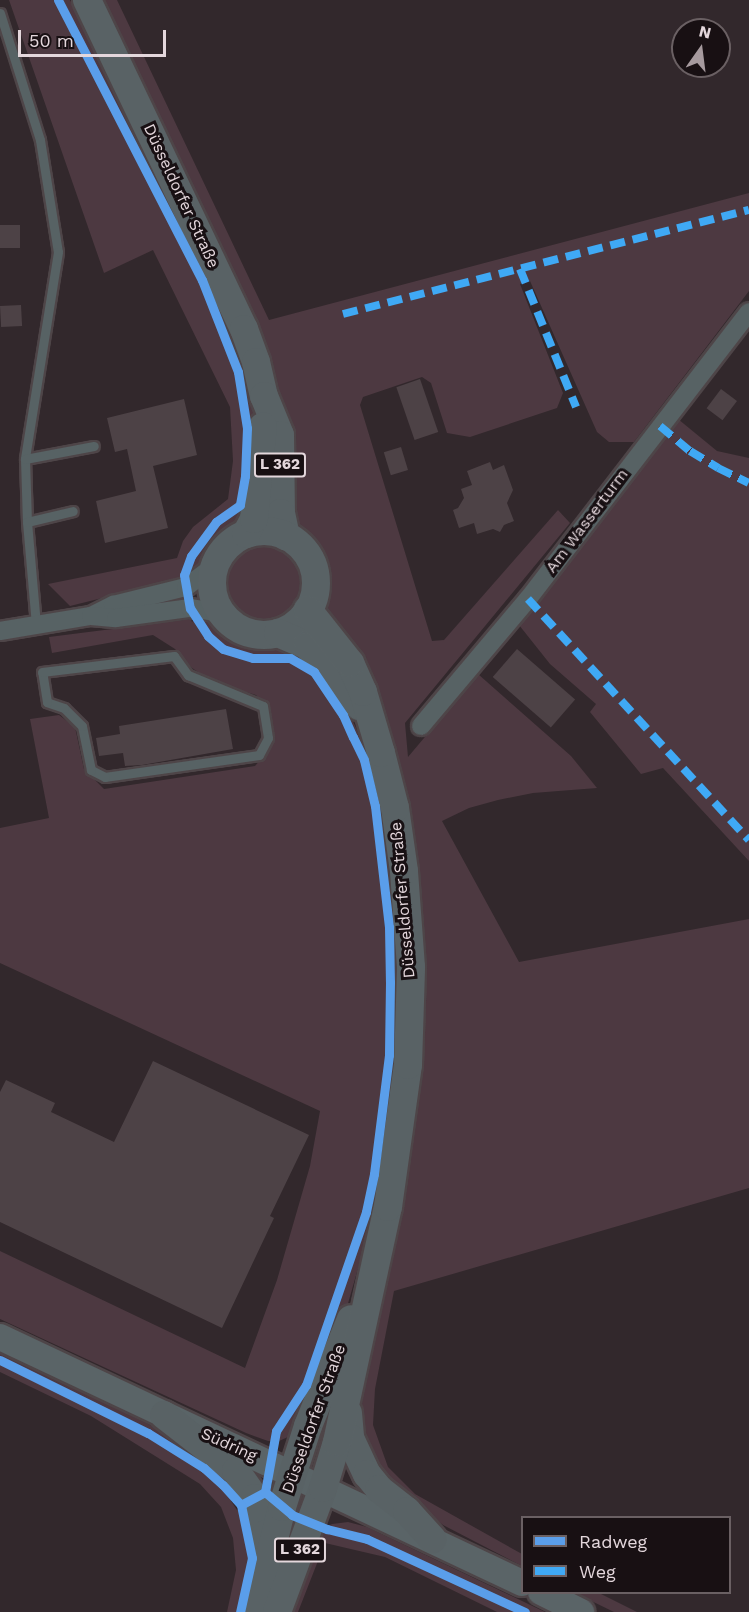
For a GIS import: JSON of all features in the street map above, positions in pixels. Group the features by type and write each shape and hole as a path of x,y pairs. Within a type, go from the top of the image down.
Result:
{"main road":[{"name":"Düsseldorfer Straße","path":"87,0 244,329 256,362 264,396 280,435 281,513 286,537"},
{"name":"Düsseldorfer Straße","path":"246,534 254,519 262,451 264,396"},
{"path":"273,532 286,537 300,546 310,561 315,577 315,594 308,610 290,628 278,633 262,635 247,632 232,624 221,613 214,598 212,581 215,565 222,552 233,541 246,534 273,532"},
{"name":"Düsseldorfer Straße","path":"277,1612 323,1488 349,1393 394,1176 408,1065 411,967 404,871 395,808 363,692 350,663 308,610"},
{"name":"Düsseldorfer Straße","path":"278,633 308,646 369,717"},
{"name":"Düsseldorfer Straße","path":"256,1612 293,1474 335,1356 374,1264"},
{"name":"Südring","path":"0,1337 521,1583"},
{"path":"349,1393 350,1438 367,1474 379,1489 407,1511 432,1539"},
{"path":"164,1415 236,1471 255,1498 266,1534 267,1572"},
{"path":"543,1594 581,1612"}],"street":[{"name":"Am Wasserturm","path":"421,726 528,599 749,312"},
{"path":"91,616 113,604 186,587 215,565"},
{"path":"0,631 91,616 116,618 190,608 221,613"}],"lane":[{"path":"0,13 40,140 58,252 26,459 27,522 36,624"},
{"path":"26,459 94,446"},
{"path":"27,522 73,511"},
{"path":"174,656 188,675 263,706 267,738 259,755 105,777 91,770 82,726 64,708 47,702 42,672 174,656"}],"shaded area":[{"path":"9,0 70,0 121,96 208,276 243,364 253,409 255,477 236,530 213,547 206,561 191,576 70,606 48,584 177,558 183,541 193,527 228,499 233,461 230,407 153,250 104,273"},
{"path":"101,0 117,0 269,320 749,193 749,291 634,442 609,442 597,432 530,281 520,284 563,393 557,408 470,437 447,433 431,383 422,377 363,397 360,405 432,641 444,640 558,510 570,523 405,723 408,757 478,674 571,756 597,788 533,793 498,800 469,808 442,821 519,962 749,919 749,1188 394,1291 375,1389 373,1425 388,1467 415,1494 521,1553 521,1565 443,1525 381,1478 356,1417 424,1004 424,945 415,862 322,613 322,577 318,560 296,533 284,428 273,372 259,331"},
{"path":"678,419 717,451 749,458 749,861 663,768 641,774 590,712 596,704 550,664 519,625"},
{"path":"254,545 270,545 284,551 295,562 301,576 301,592 295,606 284,617 270,623 254,623 240,617 229,606 223,592 223,576 229,562 240,551"},
{"path":"199,615 216,623 233,637 259,644 287,645 344,702 370,758 387,831 401,1030 375,1209 347,1307 297,1433 279,1441 268,1441 246,1433 0,1319 0,1251 245,1368 277,1280 310,1166 320,1111 0,963 0,828 49,818 30,719 59,715 75,727 84,769 104,789 255,766 270,749 274,739 267,709 256,695 213,682 192,668 175,649 153,635 52,653 49,637 191,619 192,622"},
{"path":"0,1349 164,1432 243,1495 231,1501 237,1510 250,1507 258,1528 249,1612 227,1612 236,1570 233,1538 221,1507 200,1484 91,1416 0,1372"},
{"path":"348,1522 367,1527 545,1612 497,1612 385,1557 325,1543 298,1612 284,1612 320,1530 332,1524"},
{"path":"577,1594 601,1594 637,1612 614,1612"}],"building":[{"path":"0,225 20,225 20,248 0,248"},
{"path":"21,305 22,326 1,327 0,306"},
{"path":"420,379 438,432 415,440 396,387"},
{"path":"721,389 737,401 723,420 707,408"},
{"path":"184,399 197,455 153,466 168,528 105,543 96,501 136,491 127,449 115,452 107,418"},
{"path":"401,447 408,470 391,475 384,452"},
{"path":"490,462 493,470 504,465 513,490 507,503 514,521 504,525 500,532 493,529 477,534 474,523 459,528 453,510 458,508 464,498 461,489 472,485 467,471"},
{"path":"517,649 575,700 551,727 493,677"},
{"path":"226,709 233,749 125,766 123,753 99,756 96,738 120,734 119,726"},
{"path":"153,1061 309,1135 270,1216 274,1218 222,1328 0,1222 0,1092 6,1080 55,1103 51,1112 114,1142"}],"marked path":[{"path":"343,314 749,210"},
{"path":"520,269 576,407"},
{"path":"660,426 690,451 749,483"},
{"path":"528,599 749,840"}],"cycle path":[{"path":"58,0 202,280 238,372 247,428 245,476 240,505 216,522 191,556 184,575 190,608 208,636 223,649 253,658 290,658 314,672 343,715 364,760 375,806 389,927 389,1055 374,1174 366,1212 306,1385 276,1431 265,1492 241,1505 252,1558 240,1612"},
{"path":"0,1360 148,1433 204,1468 241,1505"},
{"path":"265,1492 292,1515 327,1529 367,1539 525,1612"}]}
